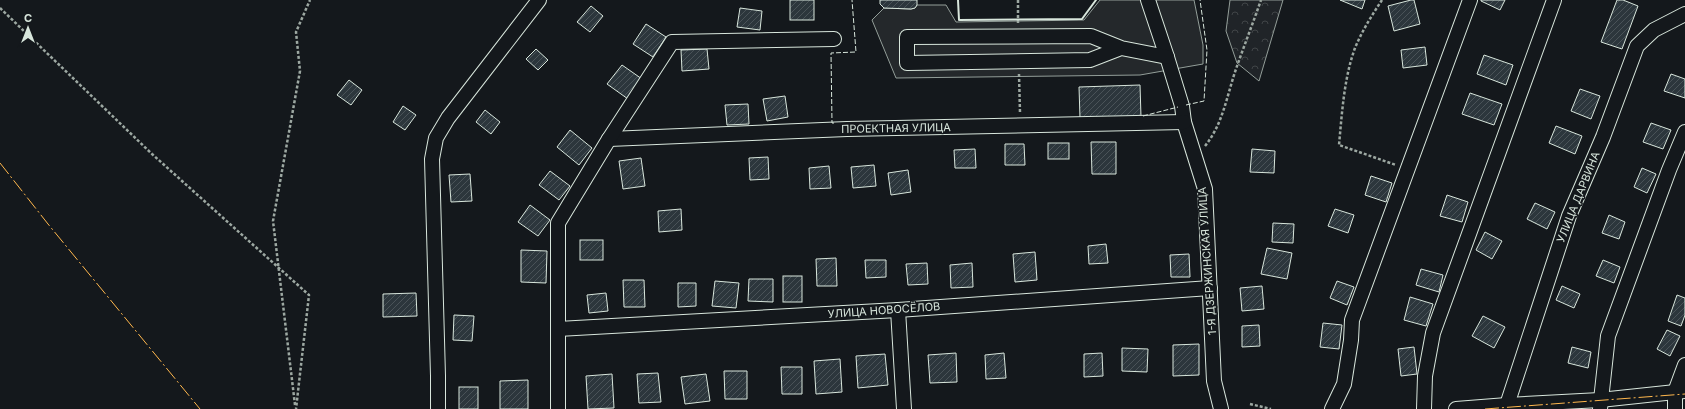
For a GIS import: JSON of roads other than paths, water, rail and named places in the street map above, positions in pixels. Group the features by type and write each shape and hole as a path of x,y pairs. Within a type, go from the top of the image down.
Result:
{"street":[{"path":"438,409 432,159 436,138 448,118 539,0"},
{"name":"1-Я ДЗЕРЖИНСКАЯ УЛИЦА","path":"1148,0 1182,106 1184,122 1205,189 1214,381 1221,409"},
{"path":"1332,409 1344,384 1351,340 1352,320 1470,0"},
{"path":"1424,409 1425,376 1433,333 1554,0"},
{"name":"УЛИЦА ДАРВИНА","path":"1508,407 1568,216 1603,137 1637,46 1654,30 1685,14"},
{"path":"1121,48 1090,60 907,63 907,37 1091,36 1121,48 1167,57"},
{"path":"558,409 558,223 609,139 672,42 834,40"},
{"name":"ПРОЕКТНАЯ УЛИЦА","path":"609,139 847,129 1184,122"},
{"path":"1600,405 1608,336 1669,170 1685,132"},
{"name":"УЛИЦА НОВОСЁЛОВ","path":"558,329 898,310 1210,288"},
{"path":"898,310 904,409"},
{"path":"1676,409 1685,364"},
{"path":"1456,409 1600,405 1680,391"}]}
